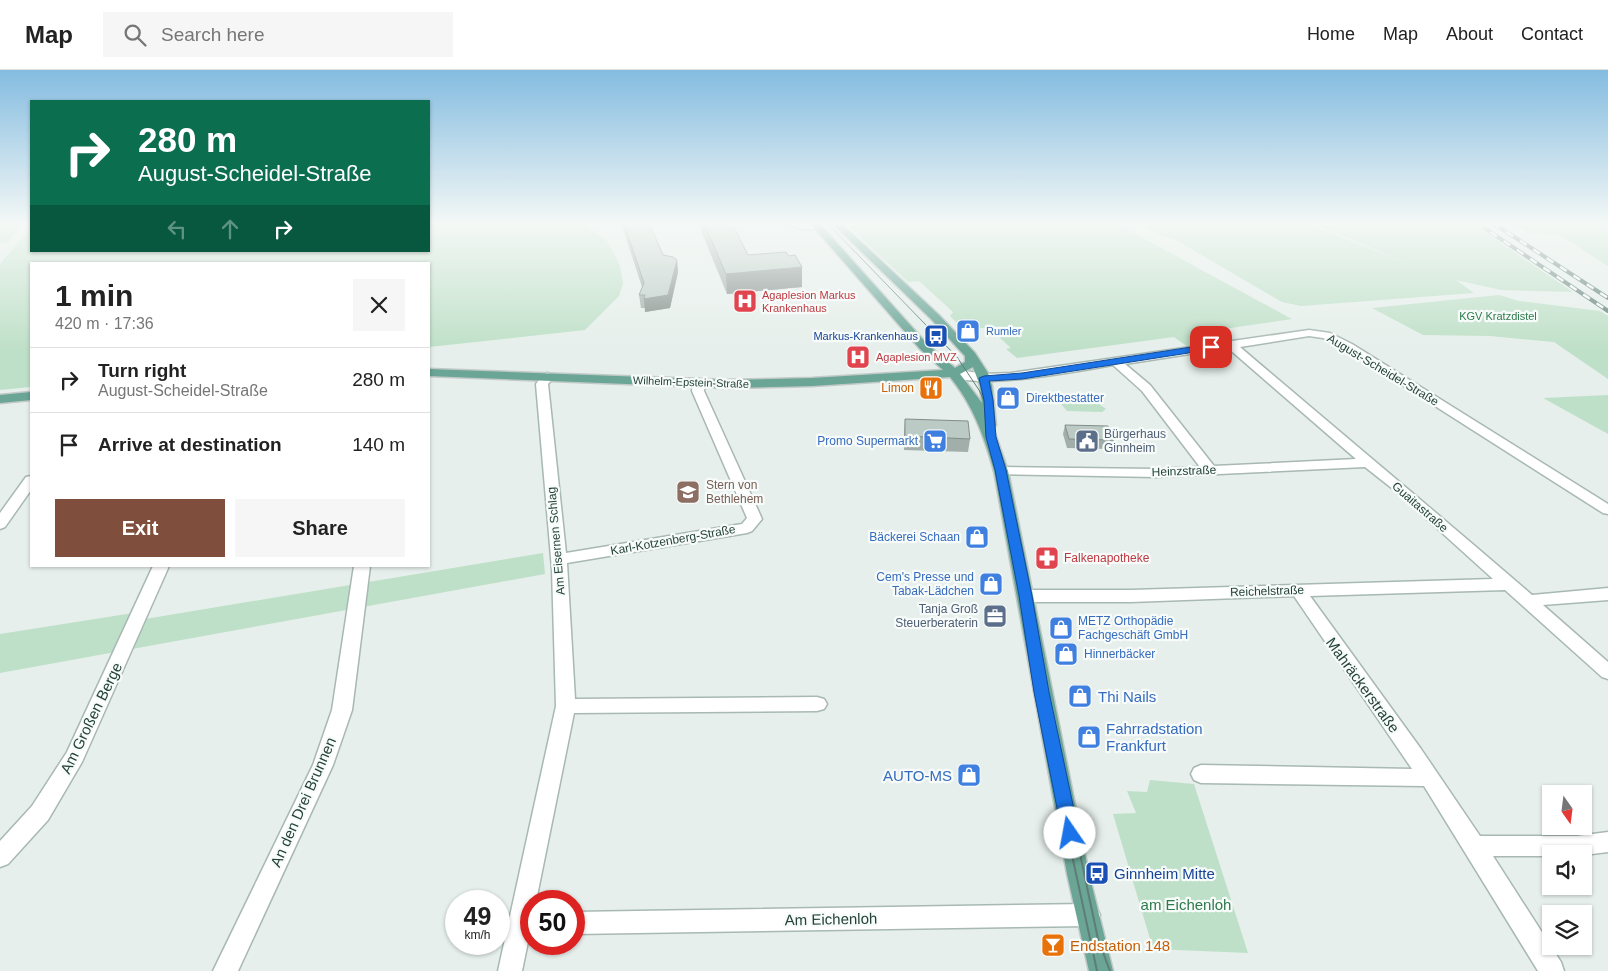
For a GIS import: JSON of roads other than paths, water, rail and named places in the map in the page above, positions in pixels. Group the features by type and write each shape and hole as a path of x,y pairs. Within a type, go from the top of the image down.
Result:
{"main road":[{"path":"859,265 876,281 924,348 928,357 925,365 900,377"},
{"path":"881,265 971,355 984,378 991,437"},
{"path":"876,281 898,281"},
{"path":"924,348 952,373 972,397 991,437 1001,470 1026,596 1042,692 1088,915 1102,971"},
{"path":"952,373 971,363 971,355"},
{"name":"Wilhelm-Epstein-Straße","path":"430,373 699,383 781,383 952,373"},
{"path":"0,398 30,395"}],"street":[{"name":"August-Scheidel-Straße","path":"952,373 984,378 1022,376 1230,344 1309,333 1321,334 1336,339 1608,510"},
{"name":"Guaitastraße","path":"1230,344 1402,490 1608,672"},
{"path":"1116,362 1146,388 1210,470"},
{"name":"Am Eisernen Schlag","path":"531,890 566,706 559,559 542,384 548,378"},
{"name":"Karl-Kotzenberg-Straße","path":"559,559 747,528 754,522 755,519 698,391 699,383"},
{"name":"Heinzstraße","path":"1001,470 1156,473 1368,462"},
{"path":"0,524 30,481"},
{"name":"Am Großen Berge","path":"0,857 40,813 76,756 161,567"},
{"name":"An den Drei Brunnen","path":"225,971 323,765 339,719 342,710 362,567"},
{"name":"Reichelstraße","path":"1026,596 1131,596 1508,584"},
{"name":"Mahräckerstraße","path":"1298,590 1323,629 1430,778 1475,846 1552,971"},
{"path":"1526,601 1608,594"},
{"path":"566,706 817,704"},
{"path":"1201,774 1430,778"},
{"path":"1475,846 1577,846 1608,842"},
{"name":"Am Eichenloh","path":"585,923 1088,915"},
{"name":"Am Eisernen Schlag","path":"510,971 520,940"}],"tram line":[{"path":"868,265 957,357 979,390 987,407 1004,471 1030,596 1048,703"},
{"path":"1019,583 1039,703"},
{"path":"1039,702 1097,971"},
{"path":"1048,702 1098,939 1110,971"}],"railway":[{"path":"1540,265 1608,311"},
{"path":"1557,265 1608,298"}],"place":[{"name":"Agaplesion Markus Krankenhaus","path":"745,301"},
{"name":"Rumler","path":"968,331"},
{"name":"Markus-Krankenhaus","path":"936,336"},
{"name":"Agaplesion MVZ","path":"858,357"},
{"name":"Limon","path":"931,388"},
{"name":"Direktbestatter","path":"1008,398"},
{"name":"Promo Supermarkt","path":"935,441"},
{"name":"Bürgerhaus Ginnheim","path":"1087,441"},
{"name":"Stern von Bethlehem","path":"688,492"},
{"name":"Bäckerei Schaan","path":"977,537"},
{"name":"Falkenapotheke","path":"1047,558"},
{"name":"Cem's Presse und Tabak-Lädchen","path":"991,584"},
{"name":"Tanja Groß Steuerberaterin","path":"995,616"},
{"name":"METZ Orthopädie Fachgeschäft GmbH","path":"1061,628"},
{"name":"Hinnerbäcker","path":"1066,654"},
{"name":"Thi Nails","path":"1080,696"},
{"name":"Fahrradstation Frankfurt","path":"1089,737"},
{"name":"AUTO-MS","path":"969,775"},
{"name":"Ginnheim Mitte","path":"1097,873"},
{"name":"Endstation 148","path":"1053,945"}],"park label":[{"name":"KGV Kratzdistel","path":"1498,316"},
{"name":"am Eichenloh","path":"1186,904"}]}
